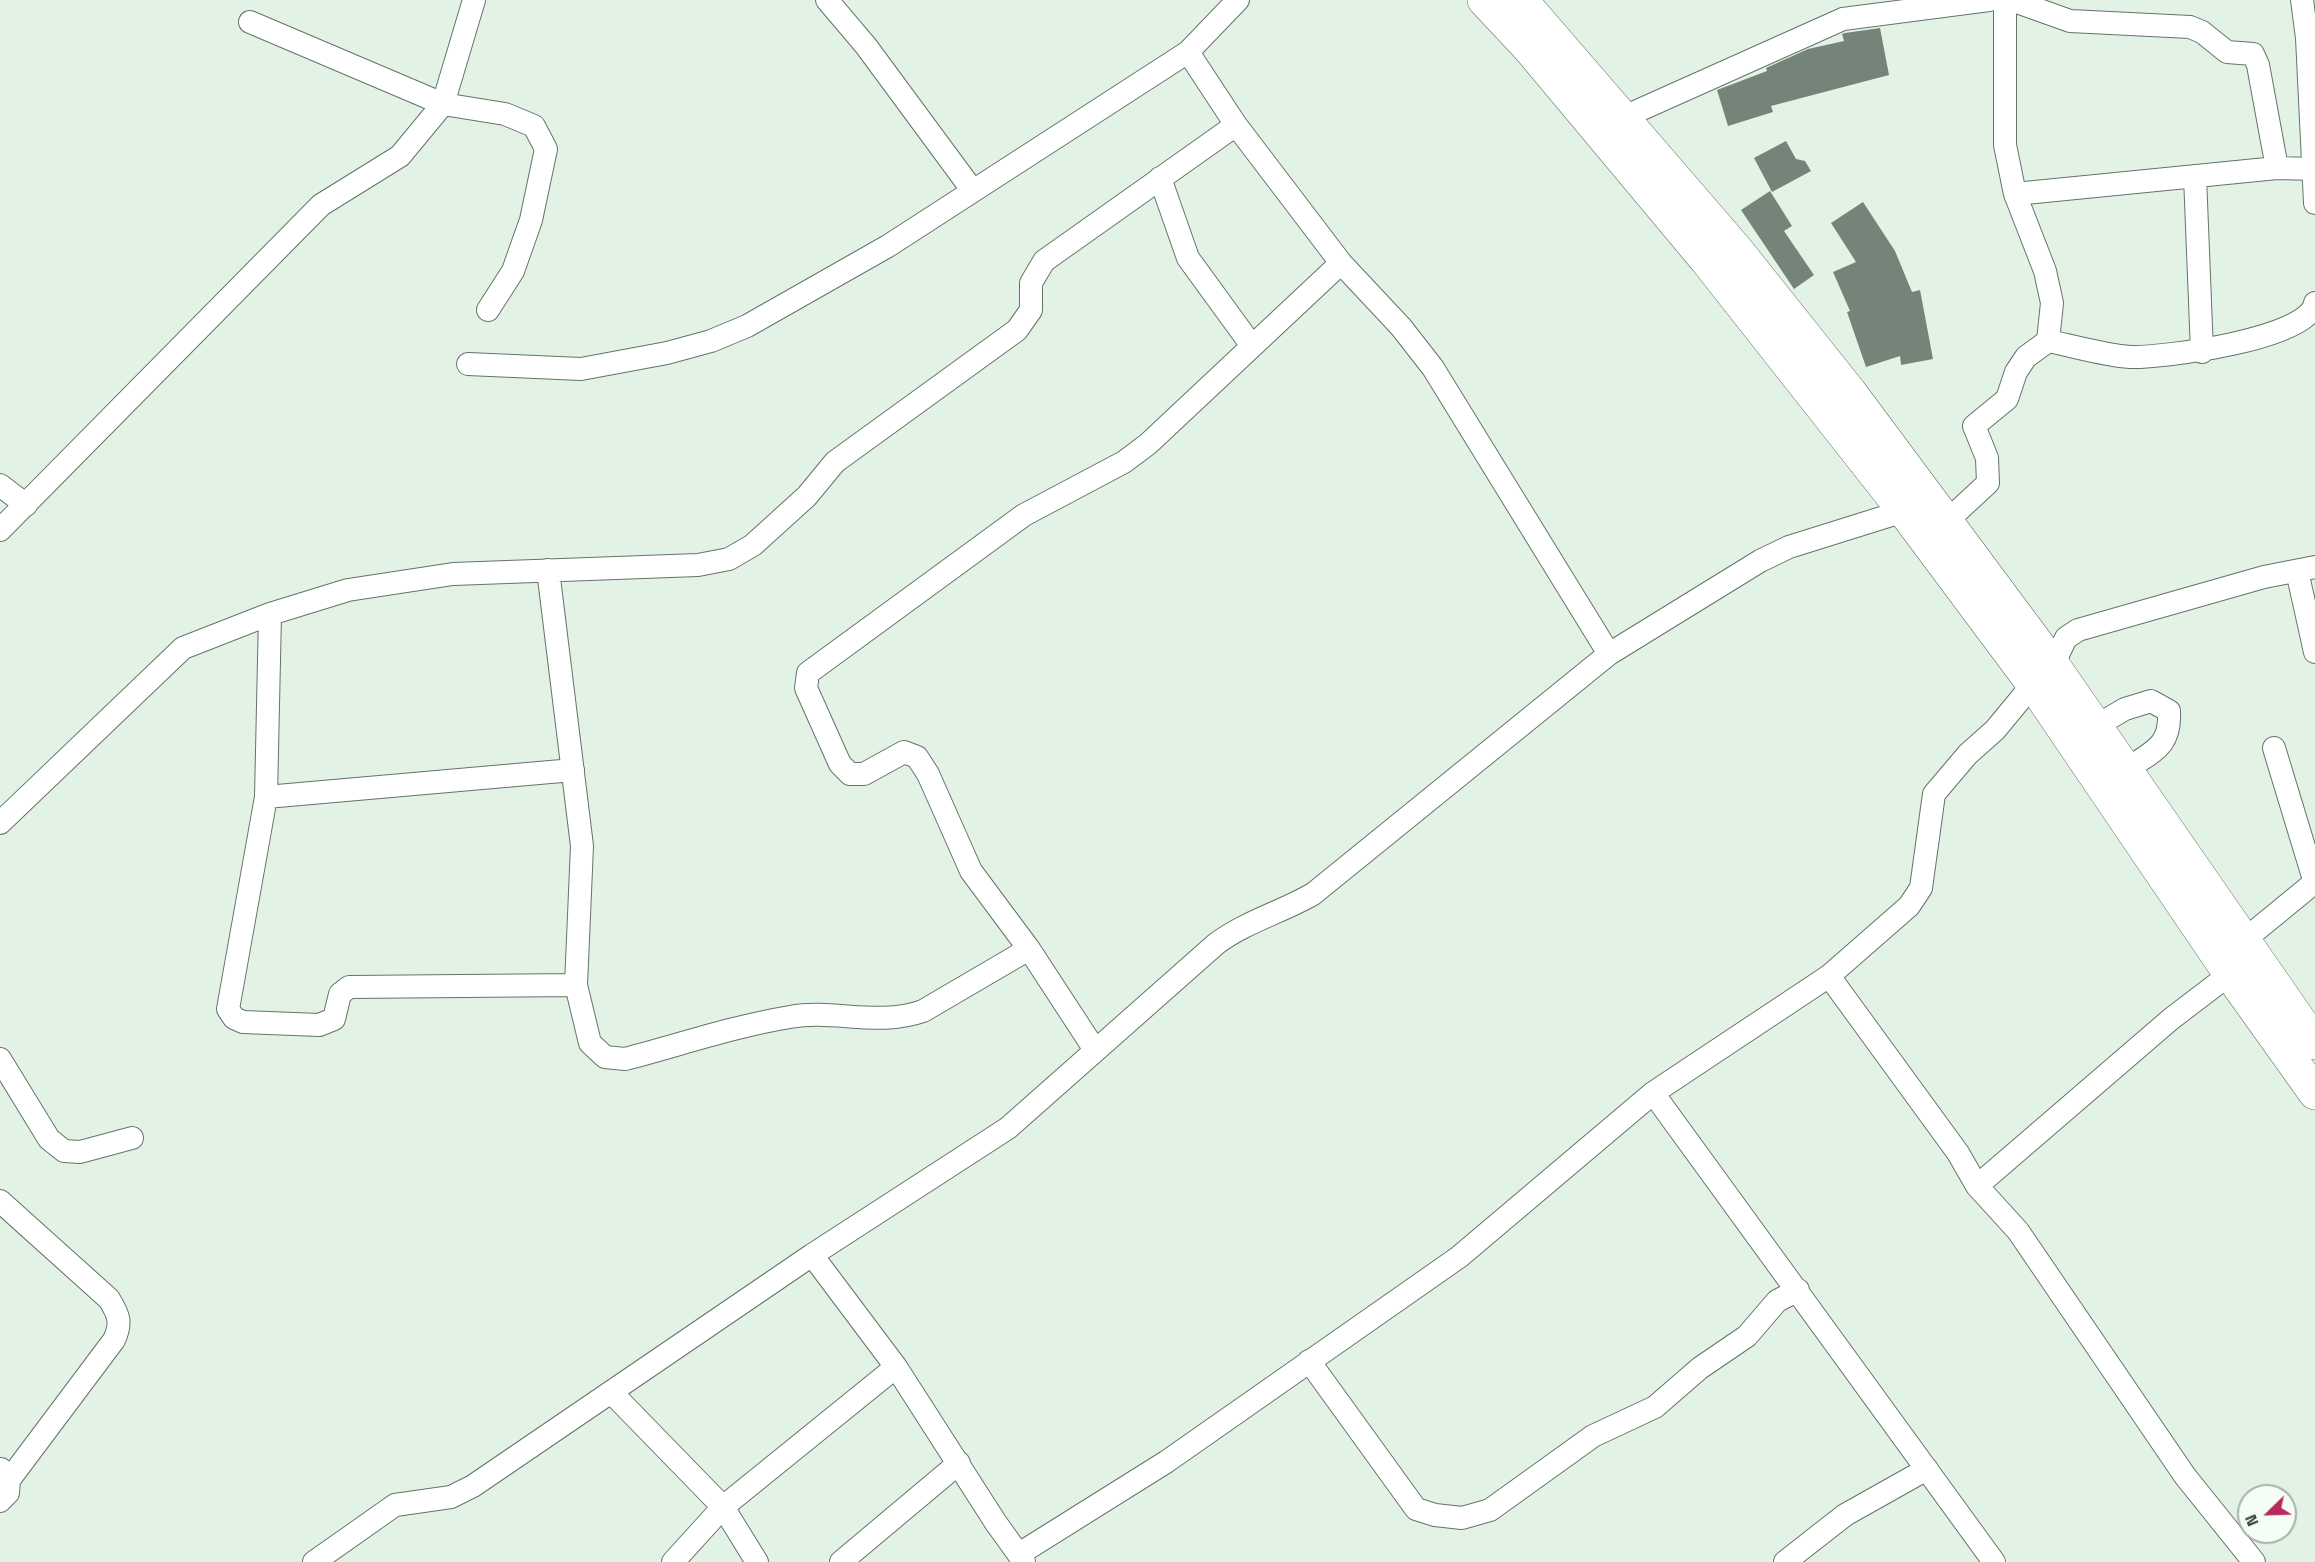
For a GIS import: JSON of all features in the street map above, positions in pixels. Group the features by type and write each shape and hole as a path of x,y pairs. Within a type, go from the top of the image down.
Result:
{"highway":[{"path":"1484,0 1529,48 1707,261 1904,511 2043,675 2096,726 2242,941 2315,1043"},
{"path":"1521,0 1736,249 1850,392 1946,522 2230,974 2315,1093"}],"street":[{"path":"0,530 321,205 400,156 443,104 474,0"},
{"path":"827,0 866,46 973,191"},
{"path":"468,364 580,369 667,353 711,341 747,326 888,246 1188,52 1238,0"},
{"path":"1624,117 1843,19 1989,0"},
{"path":"2005,0 2005,145 2015,194 2045,271 2052,303 2048,341"},
{"path":"2011,0 2070,21 2190,27 2202,32 2216,46 2227,52 2253,54 2258,65 2277,168"},
{"path":"2302,0 2307,38 2315,203"},
{"path":"250,22 443,104 505,114 534,126 546,149 531,220 513,271 488,310"},
{"path":"1188,52 1236,125 1341,263 1401,327 1433,368 1609,654"},
{"path":"0,823 183,648 270,614 348,590 453,574 698,565 729,559 753,545 807,495 835,462 1017,330 1032,310 1031,283 1044,261 1236,125"},
{"path":"2015,194 2277,168 2314,169"},
{"path":"2195,176 2202,352"},
{"path":"1160,178 1188,258 1252,346"},
{"path":"1095,1050 1029,949 971,871 928,774 917,757 904,752 864,774 850,774 840,764 806,688 808,673 1024,515 1124,462 1148,444 1341,263"},
{"path":"1946,522 1988,483 1987,458 1974,426 2007,399 2016,372 2026,357 2048,341 2129,357 2202,352 2243,342 2299,322 2314,308 2315,303"},
{"path":"0,485 26,505"},
{"path":"314,1562 395,1504 451,1497 473,1486 812,1255 1008,1128 1216,944 1230,933 1288,908 1313,894 1609,654 1760,561 1789,547 1904,511"},
{"path":"812,1255 896,1367 1022,1558 1166,1462 1459,1257 1653,1093 1829,976 1909,906 1921,888 1934,794 1968,754 1995,730 2043,675 2066,638 2078,630 2264,577 2306,569 2315,652"},
{"path":"548,570 582,846 576,985 590,1042 605,1058 625,1059 792,1016 908,1016 923,1011 1029,949"},
{"path":"270,614 266,797 228,1009 234,1018 243,1022 319,1025 334,1019 340,994 349,987 576,985"},
{"path":"2096,726 2125,709 2151,701 2169,711 2170,730 2161,745 2127,769"},
{"path":"2242,941 2315,883 2274,748"},
{"path":"266,797 573,770"},
{"path":"1977,1186 2171,1019 2230,974"},
{"path":"1829,976 1958,1153 1977,1186 2018,1231 2185,1476 2254,1562"},
{"path":"0,1059 49,1139 64,1151 80,1152 132,1138"},
{"path":"1653,1093 1994,1562"},
{"path":"0,1201 109,1299 120,1315 120,1329 114,1340 4,1474 8,1493 0,1501"},
{"path":"1309,1361 1416,1509 1435,1515 1462,1518 1490,1510 1593,1436 1655,1407 1700,1368 1747,1336 1777,1301 1798,1290"},
{"path":"673,1562 723,1508 896,1367"},
{"path":"611,1392 723,1508 757,1562"},
{"path":"841,1562 959,1463"},
{"path":"1785,1562 1845,1515 1927,1469"}],"building":[{"path":"1880,28 1889,75 1771,106 1773,112 1728,126 1717,90 1767,71 1766,68 1808,49 1844,41 1842,34"},
{"path":"1786,141 1796,159 1805,161 1811,171 1772,192 1754,158"},
{"path":"1770,191 1792,226 1784,231 1814,275 1794,289 1741,210"},
{"path":"1863,202 1895,251 1912,292 1920,290 1933,359 1901,365 1900,356 1866,367 1847,312 1850,311 1833,272 1856,262 1831,223"}]}
